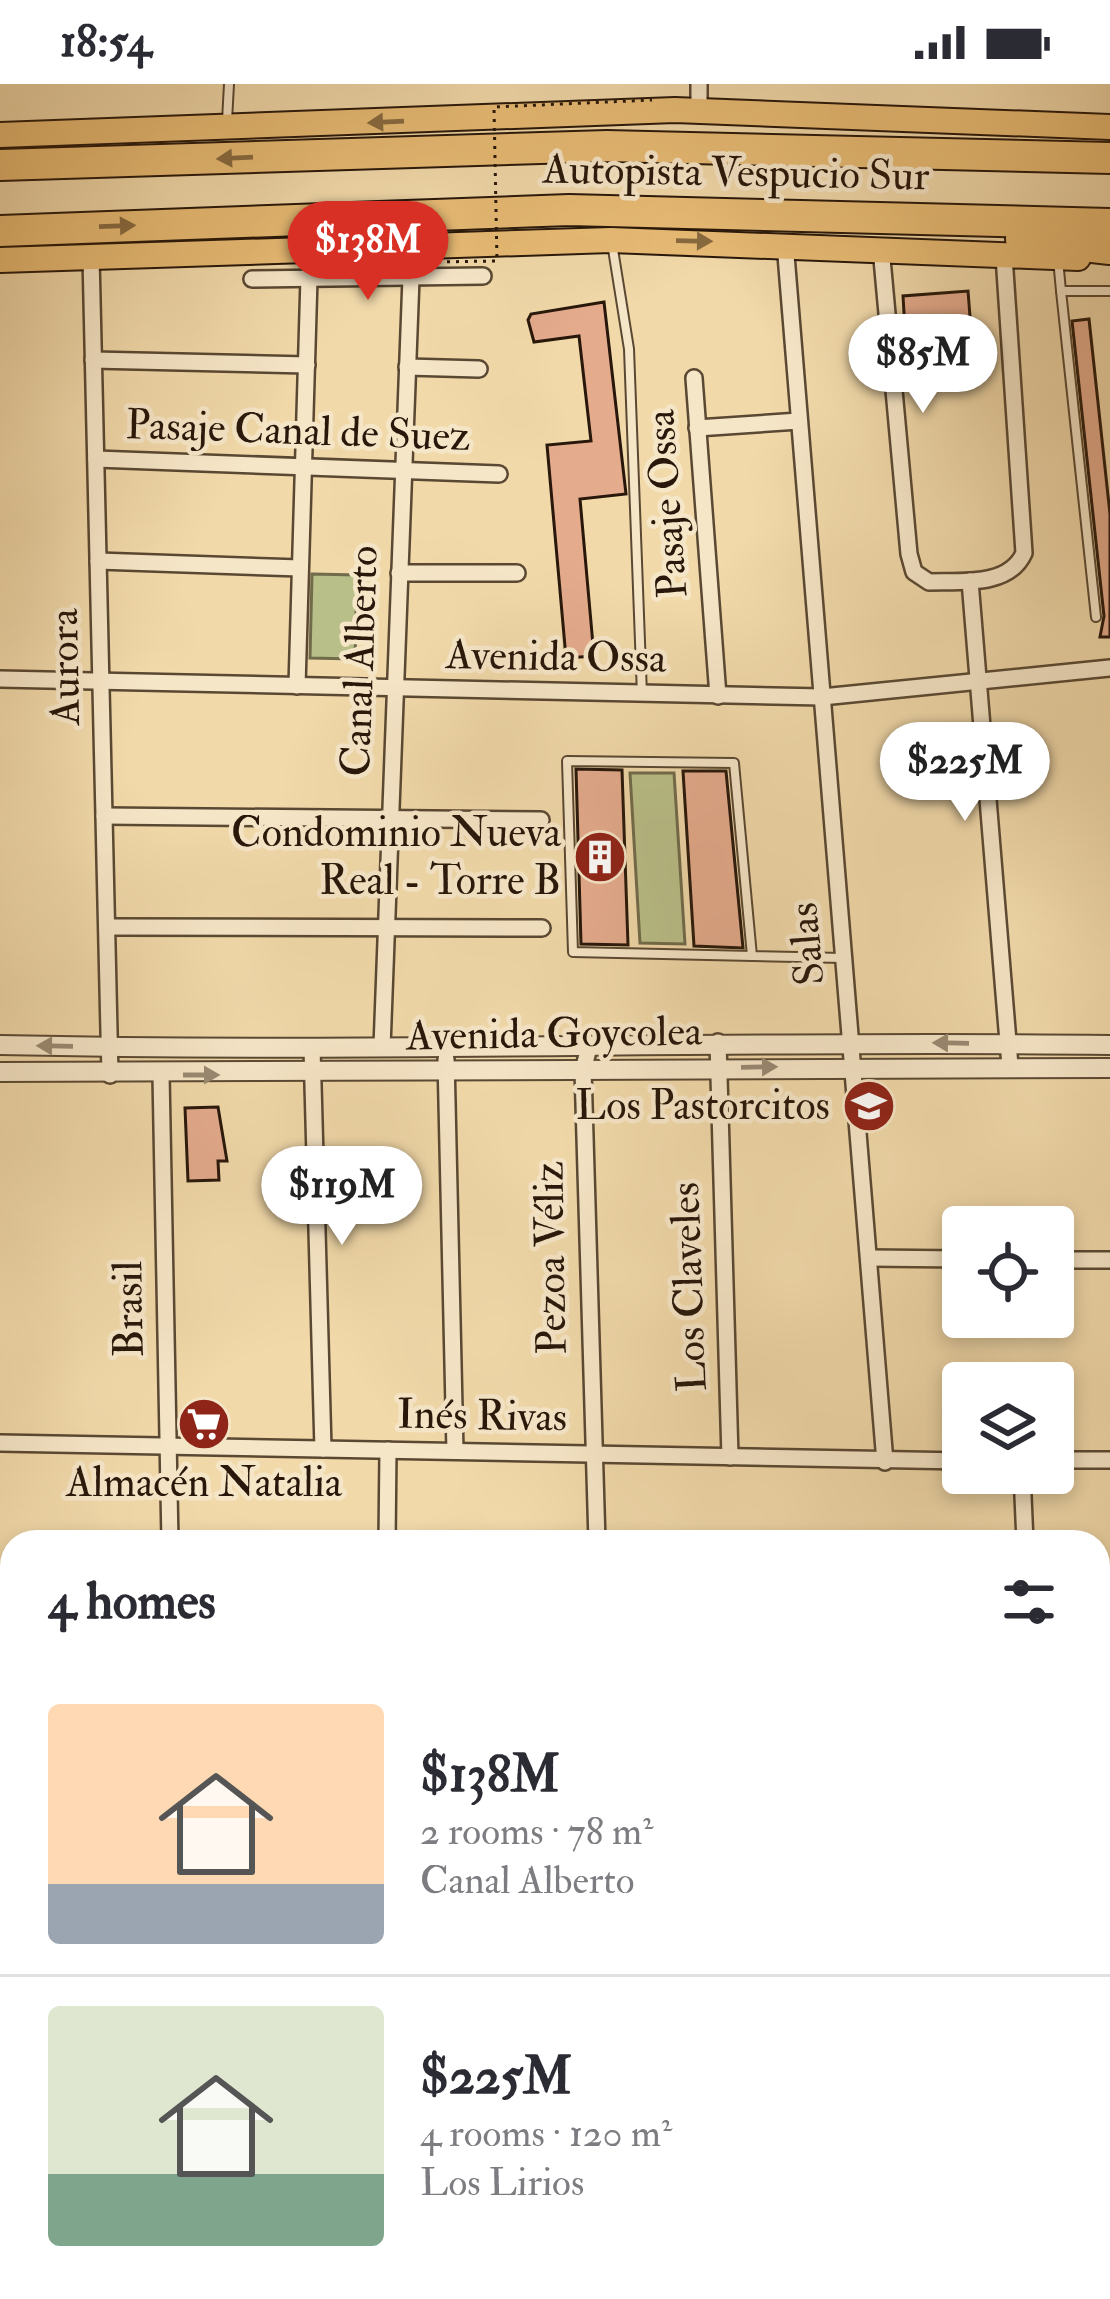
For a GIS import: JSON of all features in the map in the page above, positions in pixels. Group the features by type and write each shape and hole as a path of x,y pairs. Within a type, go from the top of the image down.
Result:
{"highway":[{"path":"769,148 1110,140"},
{"name":"Autopista Vespucio Sur","path":"0,165 500,148 769,148 1110,158"},
{"path":"753,211 1110,249"},
{"name":"Autopista Vespucio Sur","path":"0,231 407,214 753,211 1110,224"}],"main road":[{"path":"0,135 699,110 1110,127"},
{"path":"0,260 611,240 1110,259"}],"street":[{"path":"699,84 699,110"},
{"name":"Salas","path":"784,243 885,1462"},
{"path":"881,248 911,563 929,582 1012,571 1024,553 1004,256"},
{"name":"Aurora","path":"91,257 110,1075"},
{"path":"297,686 306,271"},
{"path":"252,279 306,271 411,278 483,275"},
{"name":"Canal Alberto","path":"382,1047 411,278"},
{"path":"93,360 307,365"},
{"path":"406,368 479,369"},
{"name":"Pasaje Ossa","path":"694,378 718,696"},
{"path":"698,428 799,421"},
{"name":"Pasaje Canal de Suez","path":"96,459 499,474"},
{"path":"98,561 300,568"},
{"path":"399,573 517,573"},
{"path":"970,580 1010,1066"},
{"name":"Avenida Ossa","path":"0,679 823,697 1110,668"},
{"path":"104,816 541,820"},
{"path":"106,927 542,928"},
{"name":"Avenida Goycolea","path":"0,1045 312,1048 851,1041 1110,1045"},
{"name":"Los Claveles","path":"718,1042 730,1457"},
{"name":"Pezoa Véliz","path":"590,1044 583,1070 597,1530"},
{"path":"446,1045 455,1451"},
{"path":"312,1048 323,1449"},
{"name":"Avenida Goycolea","path":"0,1072 312,1074 853,1065 1110,1068"},
{"name":"Brasil","path":"160,1075 170,1530"},
{"path":"869,1258 942,1259"},
{"path":"1074,1260 1110,1260"},
{"name":"Inés Rivas","path":"0,1443 942,1461"},
{"path":"387,1530 388,1450"},
{"path":"1074,1460 1110,1460"},
{"path":"1023,1494 1024,1530"}],"lane":[{"path":"227,129 229,84"},
{"path":"611,240 630,369 642,696"},
{"path":"1058,257 1096,617"},
{"path":"1061,291 1110,291"},
{"path":"752,956 734,763 567,761 573,952 752,956 844,958"}],"path":[{"path":"306,271 497,261 494,107 652,100"}],"green space":[{"path":"312,574 357,575 355,659 310,658"},
{"path":"630,773 674,773 685,944 640,943"}],"building":[{"path":"968,291 972,342 906,347 903,296"},
{"path":"604,302 626,494 580,499 594,656 566,658 547,445 591,441 579,336 534,342 528,320 531,314"},
{"path":"1089,319 1110,514 1110,637 1100,637 1104,616 1072,321"},
{"name":"Condominio Nueva Real - Torre B","path":"576,769 622,770 628,945 581,944"},
{"path":"683,771 726,771 743,948 694,946"},
{"path":"218,1107 227,1161 218,1161 219,1180 188,1181 185,1108"}],"place":[{"name":"Condominio Nueva Real - Torre B","path":"600,857"},
{"name":"Los Pastorcitos","path":"869,1106"},
{"name":"Almacén Natalia","path":"204,1424"}]}
